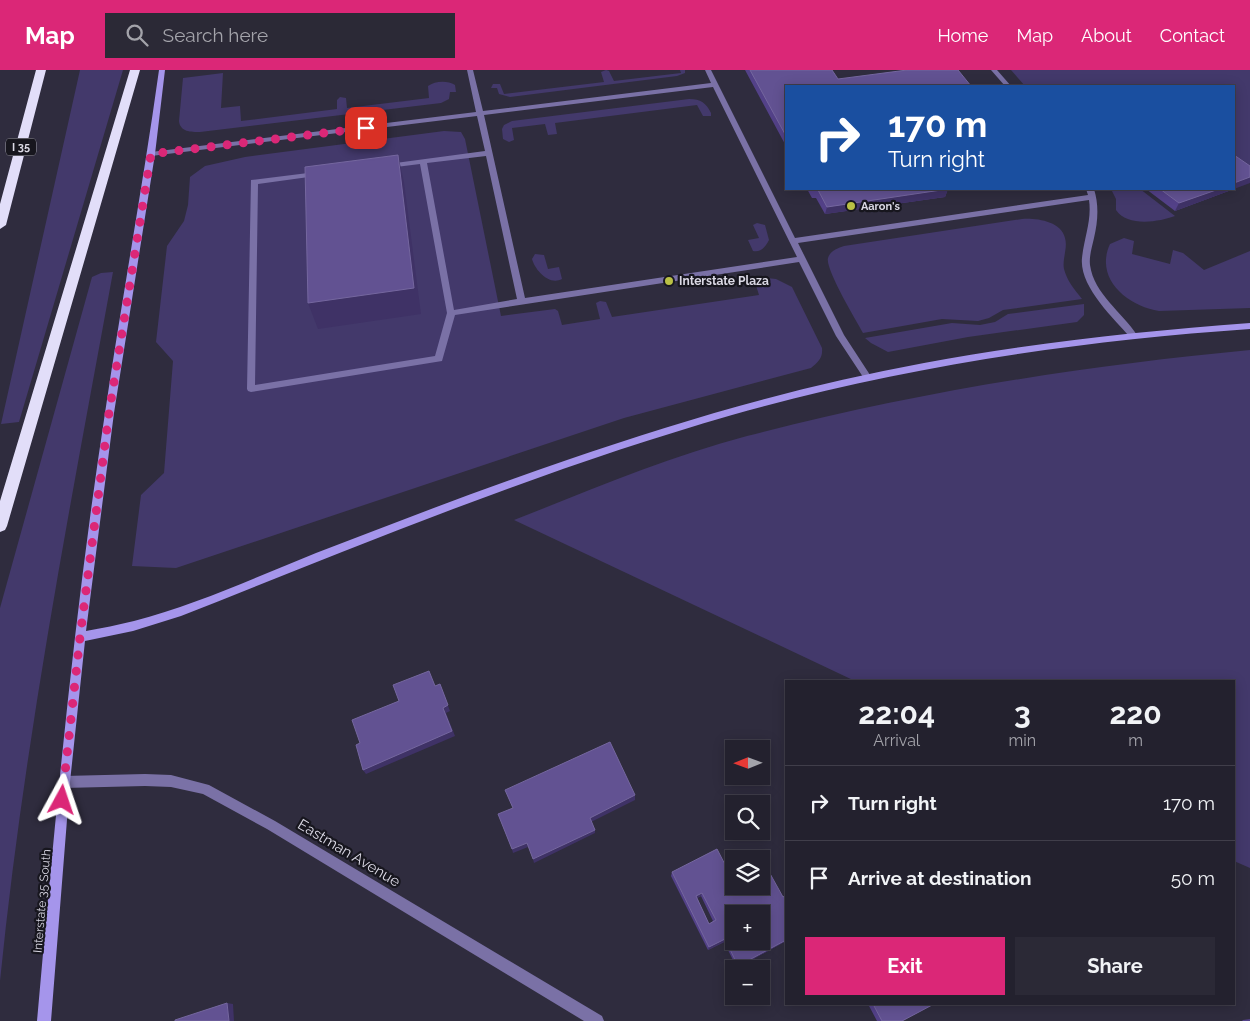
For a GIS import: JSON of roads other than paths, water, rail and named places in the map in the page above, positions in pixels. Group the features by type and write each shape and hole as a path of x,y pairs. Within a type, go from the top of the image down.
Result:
{"highway":[{"name":"I 35","path":"0,225 41,70"},
{"path":"0,526 135,70"}],"main road":[{"name":"Interstate 35 South","path":"44,1021 64,782 80,637 109,413 151,154 162,70"},
{"path":"80,637 133,626 181,611 475,497 642,439 739,410 868,378 1008,351 1134,336 1250,326"}],"street":[{"path":"470,70 522,301"},
{"path":"708,70 840,336 868,378"},
{"path":"994,70 1007,85"},
{"path":"151,154 715,84"},
{"path":"376,167 488,153"},
{"path":"329,173 254,182 252,389 439,359 451,313 423,161"},
{"path":"793,241 1091,193 1095,216 1085,264 1088,276 1134,336"},
{"path":"451,313 802,258"},
{"name":"Eastman Avenue","path":"64,782 171,781 205,789 271,825 597,1021"}],"place":[{"name":"Aaron's","path":"851,206"},
{"name":"Interstate Plaza","path":"669,281"}]}
